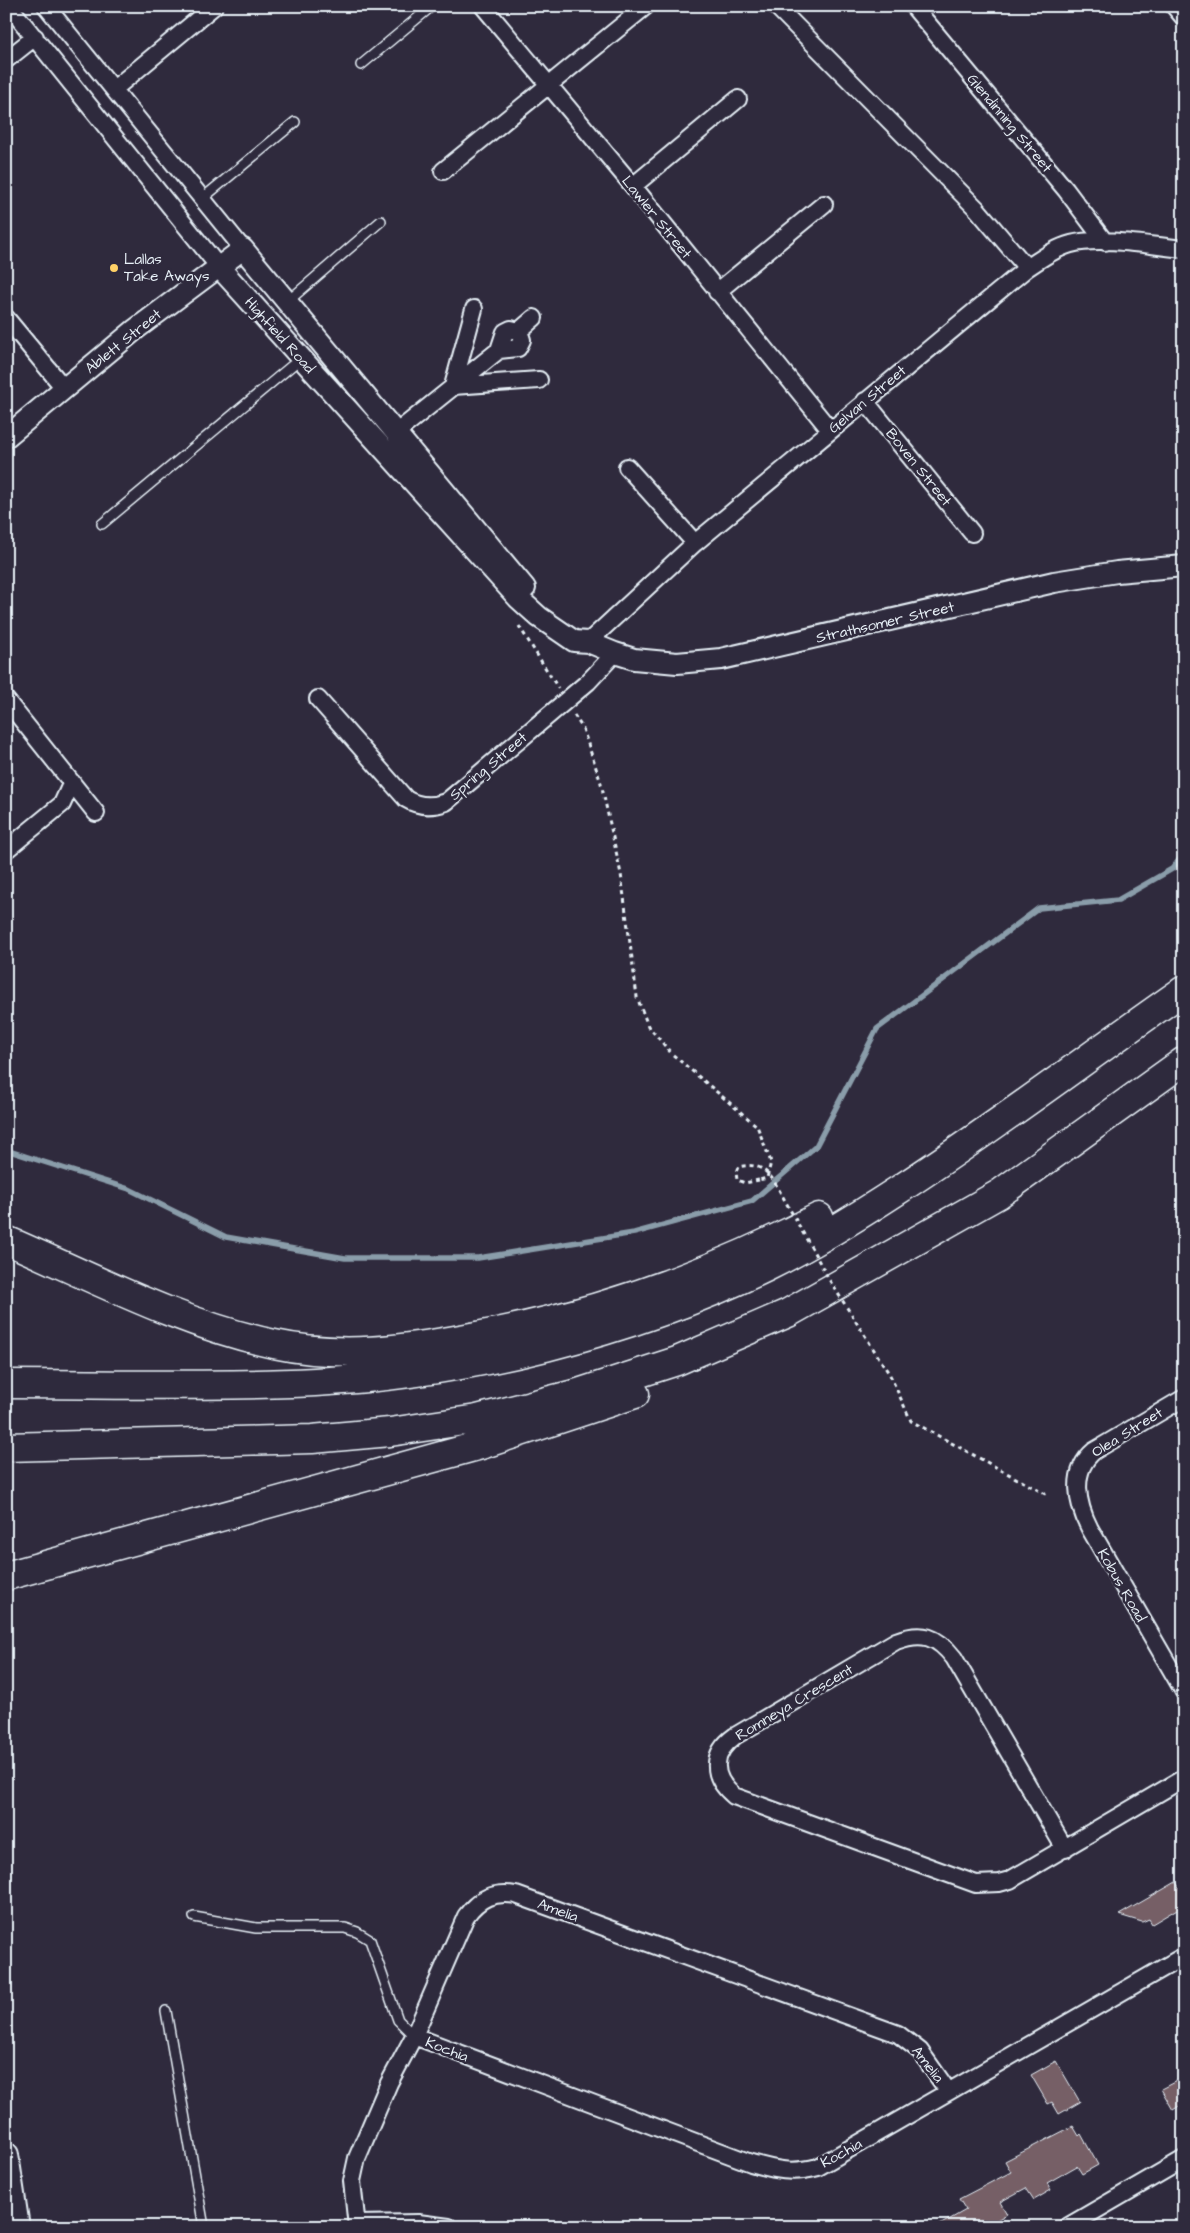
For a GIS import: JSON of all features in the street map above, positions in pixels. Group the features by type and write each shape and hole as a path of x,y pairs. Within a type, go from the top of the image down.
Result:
{"highway":[{"path":"6,1384 317,1382 424,1370 511,1356 612,1327 693,1300 769,1266 860,1214 972,1142 1107,1043 1184,990"},
{"path":"6,1240 110,1287 232,1334 319,1352 365,1353 425,1346 506,1331 596,1308 687,1278 761,1247 849,1202 1107,1043"},
{"path":"6,1576 481,1445 680,1378 788,1328 878,1275 999,1194 1184,1061"},
{"path":"6,1447 312,1439 390,1432 477,1419 578,1392 677,1361 712,1346 788,1313 999,1194"}],"main road":[{"path":"6,2155 17,2227"}],"street":[{"name":"Highfield Road","path":"9,6 218,266 518,598 539,617 580,639"},
{"name":"Highfield Road","path":"46,6 243,249 526,589 580,639"},
{"path":"114,88 214,6"},
{"name":"Lawler Street","path":"483,6 633,186 830,430"},
{"path":"442,171 646,6"},
{"path":"776,6 977,210 1027,268"},
{"name":"Glendinning Street","path":"913,6 1066,190 1105,242"},
{"path":"1174,6 1184,18"},
{"path":"6,60 35,37"},
{"path":"633,186 738,99"},
{"path":"717,292 824,204"},
{"name":"Gelvan Street","path":"580,639 865,401 1027,268 1050,252 1069,245 1105,242 1184,248"},
{"name":"Ablett Street","path":"6,437 64,388 218,266 243,249"},
{"path":"454,386 474,309"},
{"path":"6,318 64,388"},
{"path":"397,432 499,350 518,348 522,340 519,331 534,318"},
{"path":"454,386 539,380"},
{"name":"Boven Street","path":"865,401 972,533"},
{"path":"627,468 695,543"},
{"name":"Strathsomer Street","path":"580,639 634,659 677,663 721,659 1054,582 1117,572 1184,566"},
{"name":"Spring Street","path":"318,698 406,799 424,806 435,806 446,802 566,701 615,653"},
{"path":"6,700 96,813"},
{"path":"6,850 62,804 72,782"},
{"name":"Olea Street","path":"1079,1473 1085,1458 1094,1451 1184,1398"},
{"name":"Kobus Road","path":"1079,1473 1078,1489 1082,1514 1184,1692"},
{"name":"Romneya Crescent","path":"1065,1849 954,1658 937,1640 925,1636 913,1636 896,1641 735,1736 720,1750 717,1773 720,1781 734,1796 976,1884 999,1883 1065,1849 1184,1778"},
{"name":"Amelia","path":"356,2225 352,2181 357,2158 389,2083 414,2036 466,1916 479,1901 490,1895 505,1893 898,2034 920,2051 948,2091"},
{"name":"Kochia","path":"414,2036 742,2160 774,2170 799,2172 818,2167 1184,1956"},
{"path":"1066,2227 1184,2159"},
{"path":"356,2225 418,2223 449,2227"}],"lane":[{"path":"361,65 432,6"},
{"path":"203,198 295,122"},
{"path":"287,302 381,221"},
{"path":"102,524 301,358"},
{"path":"194,1917 256,1928 345,1928 357,1932 370,1940 398,2020 414,2036"},
{"path":"166,2011 204,2227"}],"path":[{"path":"515,620 548,669 583,729 601,783 621,874 638,998 648,1026 672,1054 758,1126 771,1162 767,1178 745,1183 737,1180 736,1172 738,1167 758,1166 765,1169 774,1181 830,1281 890,1375 911,1421 1049,1496"}],"building":[{"path":"1176,1882 1184,1897 1184,1905 1152,1924 1149,1919 1142,1922 1119,1915"},
{"path":"1056,2061 1080,2102 1059,2114 1052,2102 1048,2104 1031,2075"},
{"path":"1184,2077 1184,2103 1173,2110 1161,2089"},
{"path":"1073,2126 1079,2136 1081,2134 1098,2165 1082,2174 1077,2166 1047,2183 1051,2190 1034,2200 1026,2188 1000,2202 1007,2214 985,2227 936,2227 966,2210 959,2199 1011,2172 1005,2161"}],"waterway":[{"path":"6,1150 129,1189 226,1237 345,1258 478,1258 634,1233 752,1201 816,1146 877,1029 1039,908 1118,900 1172,869 1184,854"}],"place":[{"name":"Lallas Take Aways","path":"114,268"}]}
